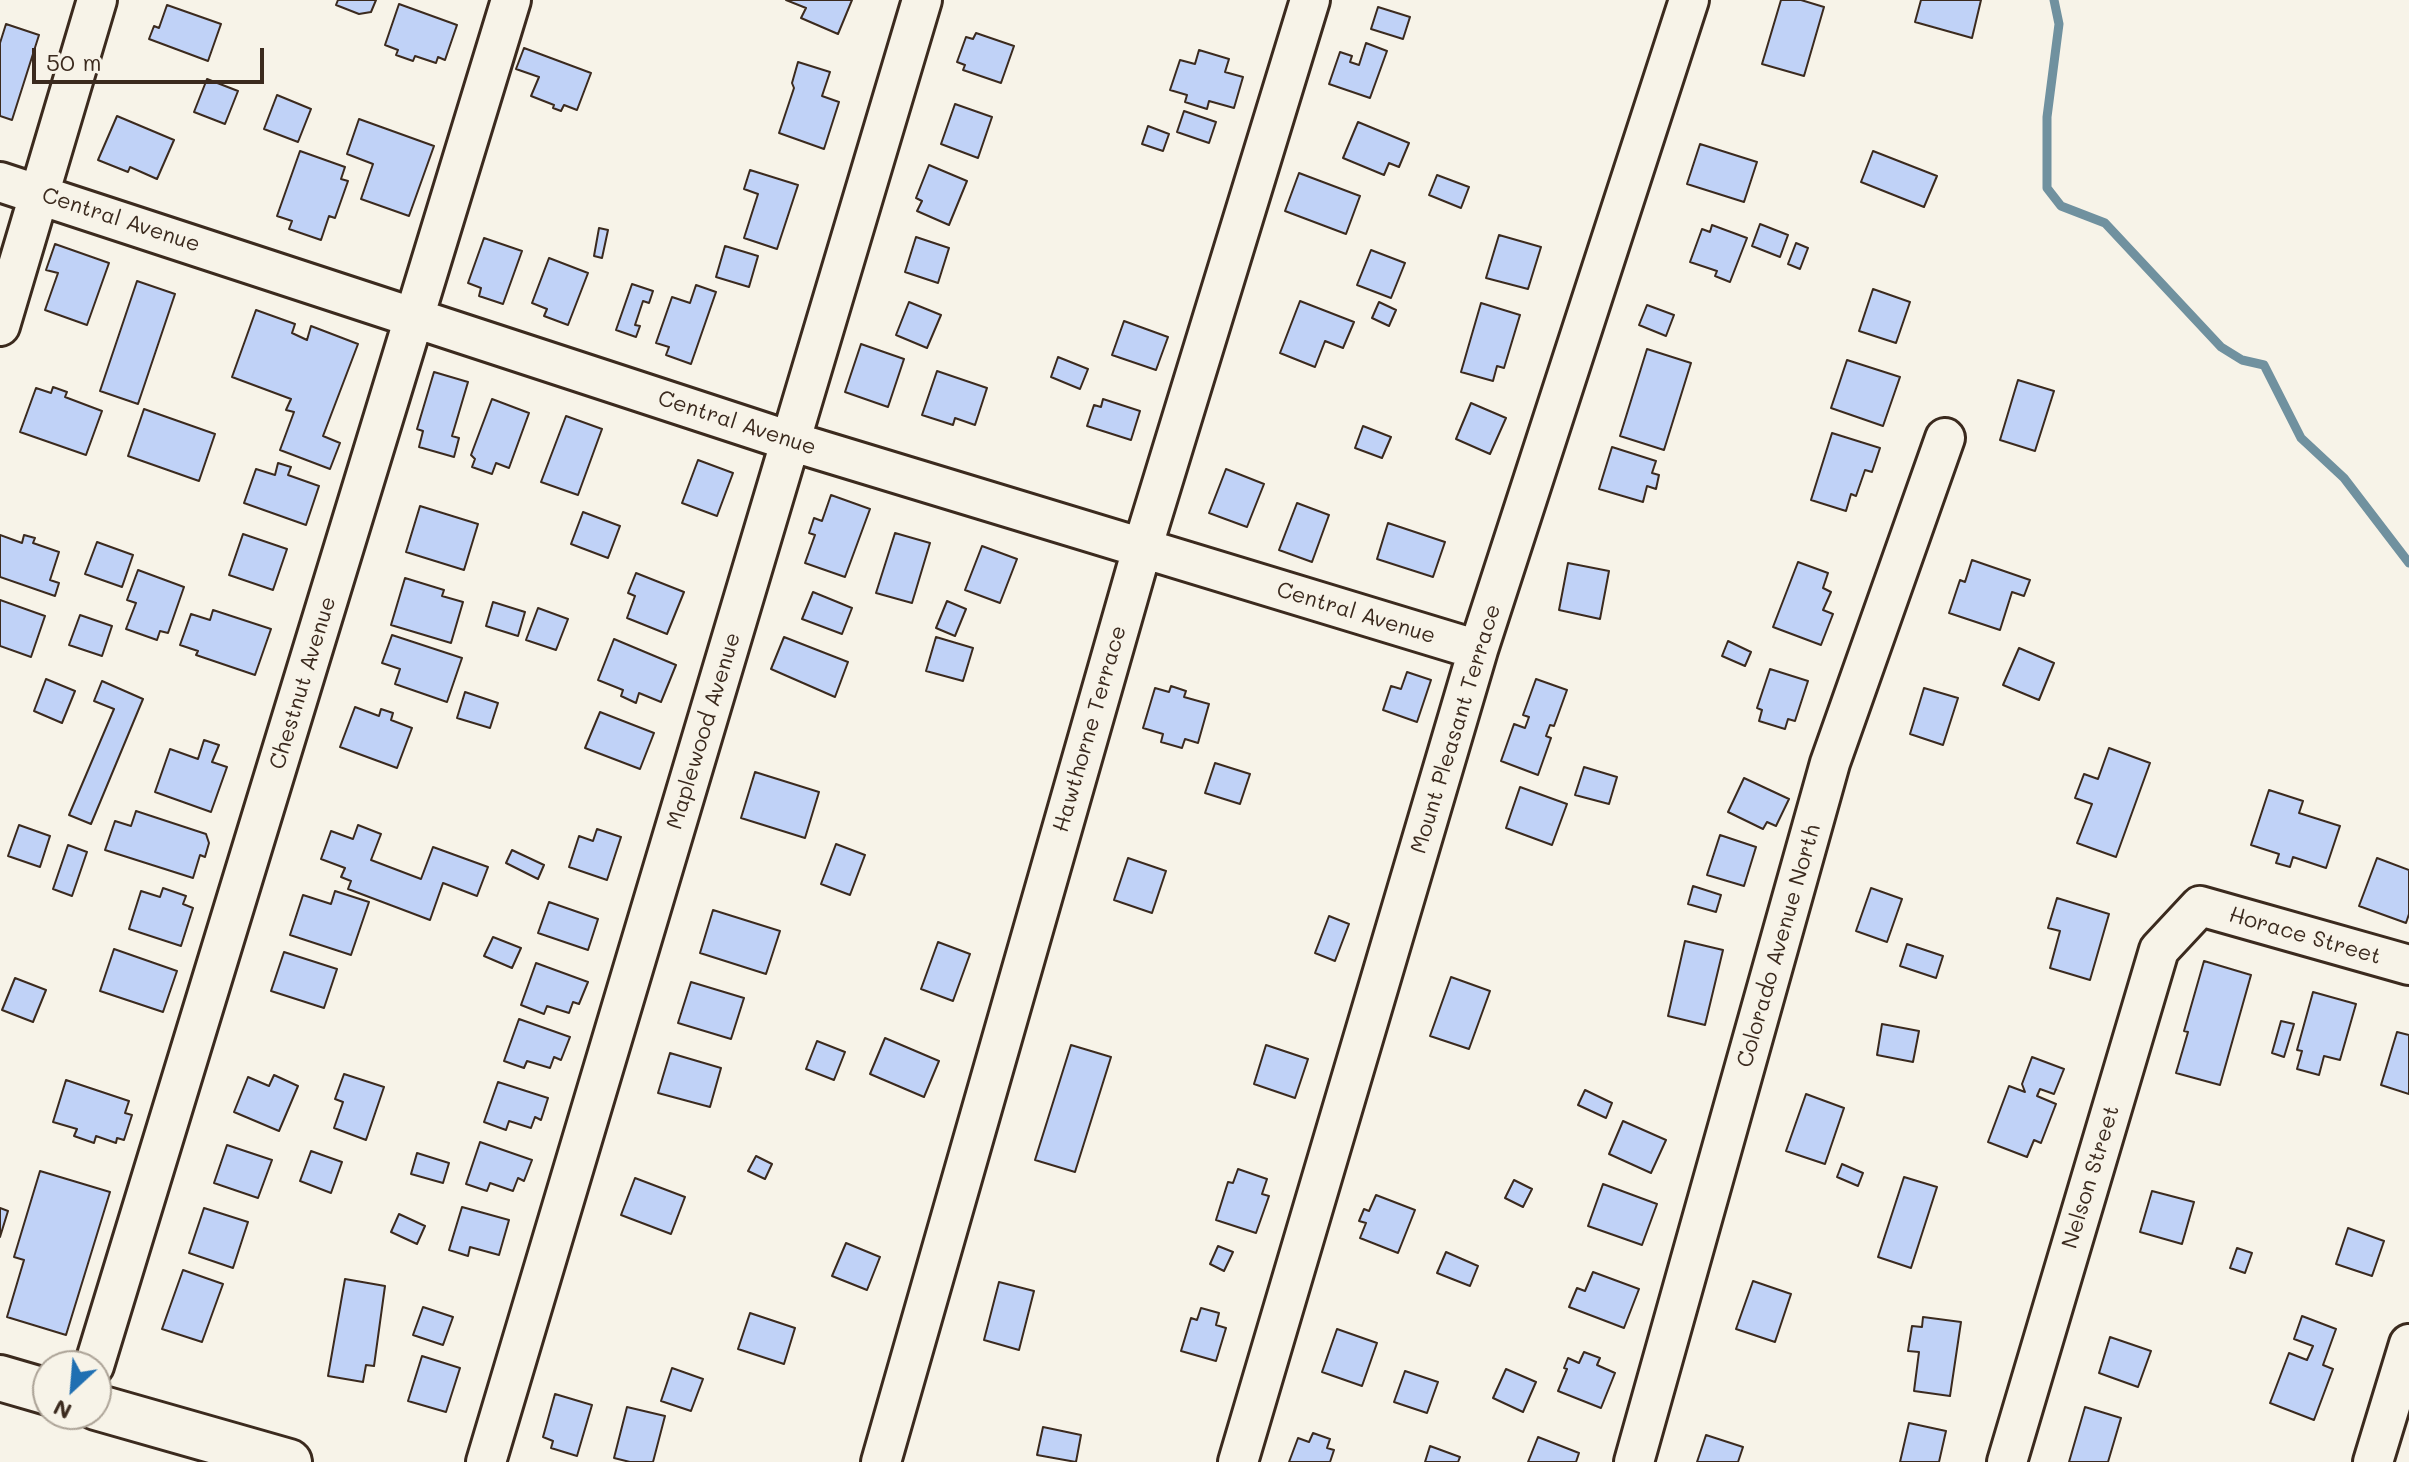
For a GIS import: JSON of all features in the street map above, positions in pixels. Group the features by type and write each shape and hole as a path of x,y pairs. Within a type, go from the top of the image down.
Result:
{"street":[{"path":"0,326 97,0"},
{"name":"Chestnut Avenue","path":"99,1350 511,0"},
{"name":"Maplewood Avenue","path":"486,1462 922,0"},
{"name":"Hawthorne Terrace","path":"881,1462 1142,549 1310,0"},
{"name":"Mount Pleasant Terrace","path":"1238,1462 1478,650 1689,0"},
{"name":"Central Avenue","path":"0,182 790,441 1478,650"},
{"name":"Colorado Avenue North","path":"1634,1462 1830,763 1945,438"},
{"name":"Horace Street","path":"2200,906 2409,965"},
{"name":"Nelson Street","path":"2007,1462 2159,950 2200,906"},
{"path":"2373,1462 2400,1403 2409,1344"},
{"path":"1,1381 32,1388"},
{"path":"112,1412 289,1462"}],"building":[{"path":"338,0 376,0 371,12 359,14 336,5"},
{"path":"786,0 852,0 838,34 801,18 806,8"},
{"path":"1781,0 1801,0 1824,7 1804,76 1762,64"},
{"path":"1921,0 1981,0 1972,38 1915,22"},
{"path":"399,4 457,25 445,60 438,57 436,63 415,56 413,61 396,55 398,50 385,45"},
{"path":"167,5 221,24 208,61 149,39 154,26 159,28"},
{"path":"1378,7 1410,17 1403,39 1371,29"},
{"path":"6,24 39,35 12,120 0,116 0,43"},
{"path":"976,33 1014,46 1001,83 963,70 965,65 957,62 966,37 973,39"},
{"path":"1366,43 1387,51 1370,98 1329,84 1340,52 1352,56 1350,62 1359,65"},
{"path":"524,48 591,73 577,110 564,105 561,111 531,96 539,77 516,69"},
{"path":"1199,50 1229,59 1225,72 1243,77 1234,108 1209,101 1207,109 1185,102 1187,95 1170,90 1180,60 1195,64"},
{"path":"798,62 830,72 822,96 839,102 824,149 779,133 794,88 792,83"},
{"path":"207,79 238,91 225,124 194,112"},
{"path":"277,95 311,109 298,142 264,129"},
{"path":"955,104 992,117 978,158 941,144"},
{"path":"1184,111 1216,122 1209,143 1177,132"},
{"path":"117,116 174,140 157,179 130,167 128,172 98,160"},
{"path":"359,119 434,146 409,216 361,199 373,164 347,154"},
{"path":"1358,122 1409,143 1399,167 1389,163 1384,175 1343,158"},
{"path":"1148,126 1169,134 1163,151 1142,144"},
{"path":"1700,144 1757,162 1744,202 1687,184"},
{"path":"300,151 345,167 341,179 348,181 335,218 329,216 321,240 289,229 292,221 277,216"},
{"path":"1873,151 1937,176 1924,207 1861,182"},
{"path":"929,165 967,181 949,225 917,211 922,201 916,198"},
{"path":"750,170 798,185 777,249 744,238 758,194 744,189"},
{"path":"1299,173 1360,196 1346,234 1285,211"},
{"path":"1437,175 1469,187 1461,208 1429,195"},
{"path":"1760,224 1788,235 1780,257 1752,246"},
{"path":"1712,225 1747,238 1730,282 1715,276 1717,271 1690,262 1702,229 1710,232"},
{"path":"599,228 608,230 602,258 594,256"},
{"path":"1499,235 1541,247 1528,289 1486,278"},
{"path":"916,237 949,248 938,283 905,272"},
{"path":"484,238 522,251 503,304 479,296 481,288 468,283"},
{"path":"1796,243 1808,248 1800,269 1788,264"},
{"path":"55,244 109,263 87,325 45,310 58,273 46,270"},
{"path":"725,246 758,256 749,287 716,277"},
{"path":"1371,250 1405,263 1391,298 1357,285"},
{"path":"549,258 588,273 568,325 544,316 547,309 532,303"},
{"path":"137,281 175,294 138,404 100,391"},
{"path":"632,284 653,291 649,303 643,301 635,325 640,326 636,337 616,330"},
{"path":"696,285 716,292 691,364 666,355 669,347 656,343 672,297 690,303"},
{"path":"1873,289 1910,302 1896,343 1859,331"},
{"path":"1300,301 1354,322 1343,348 1325,341 1315,367 1280,353"},
{"path":"909,302 941,315 927,348 896,335"},
{"path":"1379,302 1396,310 1389,326 1372,318"},
{"path":"1481,303 1520,315 1504,368 1497,366 1493,381 1461,372"},
{"path":"1647,305 1674,315 1666,336 1639,325"},
{"path":"256,310 295,324 292,333 307,340 311,326 358,344 323,436 340,443 330,469 280,450 294,412 286,410 291,399 232,377"},
{"path":"1124,321 1168,337 1156,370 1112,355"},
{"path":"861,344 904,359 888,407 845,392"},
{"path":"1647,349 1691,363 1664,450 1620,436"},
{"path":"1058,357 1088,369 1080,389 1051,377"},
{"path":"1847,360 1900,377 1883,426 1831,408"},
{"path":"937,371 987,388 975,425 955,418 953,425 922,415"},
{"path":"434,372 468,382 452,436 459,438 454,457 419,447 423,431 417,429"},
{"path":"2018,380 2054,391 2035,451 2000,440"},
{"path":"53,387 67,392 65,397 102,411 86,455 20,432 36,388 51,393"},
{"path":"492,399 529,413 509,468 496,463 492,474 472,467 475,459 471,455"},
{"path":"1103,399 1140,411 1131,440 1087,426 1094,405 1101,407"},
{"path":"1471,403 1506,418 1490,454 1456,439"},
{"path":"144,409 215,434 199,481 128,456"},
{"path":"566,416 602,429 578,495 541,482"},
{"path":"1363,426 1391,437 1382,458 1355,448"},
{"path":"1832,433 1880,448 1872,472 1865,470 1856,496 1851,494 1846,511 1811,500"},
{"path":"1612,447 1656,461 1652,473 1659,475 1656,489 1647,486 1643,502 1599,489"},
{"path":"698,460 733,473 717,516 682,503"},
{"path":"278,463 291,467 288,475 319,486 306,525 244,503 256,469 275,475"},
{"path":"1226,469 1264,484 1247,527 1209,513"},
{"path":"831,495 870,509 845,577 805,563 815,535 809,533 814,518 822,521"},
{"path":"1297,503 1329,515 1312,562 1279,550"},
{"path":"420,506 478,524 464,570 406,552"},
{"path":"583,512 620,526 608,558 571,544"},
{"path":"1388,523 1445,542 1433,577 1377,559"},
{"path":"895,533 930,543 912,603 876,593"},
{"path":"243,534 287,549 273,590 229,575"},
{"path":"0,535 22,543 24,535 35,538 33,543 59,552 50,580 59,583 55,596 0,577"},
{"path":"97,542 133,555 122,587 85,574"},
{"path":"982,546 1017,559 1000,603 965,590"},
{"path":"1972,560 2030,580 2024,596 2012,592 2000,630 1949,613 1960,580 1965,582"},
{"path":"1798,562 1828,573 1823,588 1831,592 1823,610 1833,614 1821,645 1773,627"},
{"path":"1568,563 1609,571 1600,619 1559,610"},
{"path":"138,570 184,587 168,633 160,631 157,640 126,629 136,603 127,600"},
{"path":"636,573 684,592 667,634 627,618 635,596 628,593"},
{"path":"405,578 444,590 442,596 463,602 451,643 391,625"},
{"path":"813,592 852,608 842,634 802,619"},
{"path":"0,600 45,616 31,657 0,646"},
{"path":"947,601 966,609 955,636 936,628"},
{"path":"493,602 525,612 518,636 486,626"},
{"path":"538,608 568,619 556,650 526,640"},
{"path":"213,610 271,629 255,675 196,655 198,651 180,645 191,614 210,620"},
{"path":"80,615 112,626 102,656 69,645"},
{"path":"392,635 462,658 447,702 395,684 400,669 382,663"},
{"path":"784,637 848,662 835,697 771,669"},
{"path":"936,637 973,648 963,681 926,671"},
{"path":"614,639 676,665 661,702 639,693 636,703 621,696 623,690 598,680"},
{"path":"1728,641 1751,652 1745,666 1722,656"},
{"path":"2019,648 2054,663 2039,700 2003,685"},
{"path":"1770,669 1808,681 1795,721 1788,719 1785,729 1759,721 1762,710 1757,708"},
{"path":"1407,672 1431,680 1417,722 1383,710 1391,686 1401,689"},
{"path":"46,679 75,691 62,723 34,711"},
{"path":"1536,679 1567,690 1554,726 1550,725 1546,736 1551,738 1538,775 1501,761 1514,724 1525,728 1529,717 1523,715"},
{"path":"102,681 143,699 91,824 69,815 114,709 94,701"},
{"path":"1171,686 1186,691 1184,697 1209,704 1198,743 1185,739 1182,748 1161,742 1163,734 1143,728 1155,688 1169,692"},
{"path":"1924,688 1958,698 1943,745 1910,734"},
{"path":"465,692 498,703 490,728 457,718"},
{"path":"355,707 379,716 381,709 393,713 391,720 412,728 397,768 340,747"},
{"path":"600,712 654,733 640,769 585,748"},
{"path":"204,740 219,745 212,762 227,767 211,812 155,792 170,749 198,759"},
{"path":"2109,748 2150,763 2116,857 2077,843 2092,804 2075,798 2084,774 2098,779"},
{"path":"1215,763 1250,774 1240,804 1205,793"},
{"path":"1584,767 1617,777 1609,804 1575,795"},
{"path":"755,772 819,792 805,838 741,818"},
{"path":"1744,778 1789,799 1776,826 1767,822 1763,829 1728,812"},
{"path":"1520,787 1567,804 1552,845 1506,828"},
{"path":"2269,790 2303,801 2299,813 2340,826 2326,868 2293,857 2290,867 2276,863 2279,854 2251,845"},
{"path":"136,811 206,834 209,843 205,857 200,855 193,878 105,850 115,821 131,826"},
{"path":"19,825 50,836 40,867 8,856"},
{"path":"358,825 381,834 371,860 421,879 433,847 488,867 477,896 443,883 430,920 348,889 351,881 341,877 345,868 321,859 331,831 353,839"},
{"path":"597,829 621,837 607,880 569,867 579,836 593,841"},
{"path":"1720,835 1756,847 1744,886 1707,875"},
{"path":"836,844 865,855 850,895 821,884"},
{"path":"68,845 87,852 72,896 53,889"},
{"path":"512,850 544,865 538,879 506,863"},
{"path":"1128,858 1166,871 1152,913 1114,900"},
{"path":"2377,858 2409,870 2409,914 2406,923 2359,906"},
{"path":"1693,886 1721,895 1716,912 1688,904"},
{"path":"163,888 186,896 183,904 193,908 181,946 129,929 141,891 160,897"},
{"path":"1871,888 1902,899 1887,942 1856,931"},
{"path":"335,891 369,902 351,955 290,935 303,895 331,904"},
{"path":"2057,898 2109,914 2090,980 2050,968 2060,931 2048,928"},
{"path":"549,902 598,919 588,950 538,933"},
{"path":"713,910 780,931 766,974 700,953"},
{"path":"1329,916 1349,924 1335,961 1315,953"},
{"path":"493,937 521,948 512,968 484,956"},
{"path":"1685,941 1723,950 1705,1025 1668,1016"},
{"path":"938,942 970,954 953,1001 921,989"},
{"path":"1907,944 1943,956 1936,978 1900,966"},
{"path":"114,949 177,971 163,1012 100,991"},
{"path":"284,952 337,969 324,1008 271,991"},
{"path":"2204,961 2251,975 2220,1085 2176,1073 2188,1032 2184,1031"},
{"path":"536,963 588,982 579,1004 573,1002 569,1013 547,1006 544,1014 521,1005"},
{"path":"1451,977 1490,991 1469,1049 1430,1036"},
{"path":"15,978 46,990 33,1022 2,1010"},
{"path":"691,982 744,998 731,1039 678,1023"},
{"path":"2313,992 2356,1004 2340,1060 2324,1056 2319,1075 2297,1069 2302,1051 2297,1050"},
{"path":"519,1019 570,1037 561,1060 554,1057 550,1068 527,1061 524,1068 504,1061"},
{"path":"2281,1021 2294,1024 2284,1057 2272,1053"},
{"path":"1882,1024 1919,1031 1913,1062 1877,1055"},
{"path":"2397,1032 2409,1035 2409,1094 2381,1085"},
{"path":"885,1038 939,1061 924,1097 870,1074"},
{"path":"817,1041 845,1052 834,1080 806,1069"},
{"path":"1071,1045 1111,1057 1075,1172 1035,1160"},
{"path":"1266,1045 1308,1059 1295,1098 1254,1084"},
{"path":"670,1053 721,1068 710,1107 658,1093"},
{"path":"2032,1057 2064,1069 2054,1094 2040,1089 2037,1096 2056,1104 2041,1143 2034,1140 2027,1157 1988,1142 2009,1086 2025,1092 2022,1084"},
{"path":"344,1074 384,1087 366,1140 334,1128 343,1102 335,1099"},
{"path":"274,1075 298,1086 279,1131 234,1112 248,1077 269,1086"},
{"path":"66,1080 129,1101 125,1113 132,1115 124,1140 117,1138 116,1143 96,1136 94,1143 74,1136 77,1129 53,1122"},
{"path":"498,1082 548,1098 541,1120 535,1117 531,1128 509,1121 506,1130 484,1122"},
{"path":"1585,1090 1612,1103 1606,1118 1578,1105"},
{"path":"1806,1094 1844,1108 1825,1164 1786,1151"},
{"path":"1623,1121 1666,1140 1651,1173 1609,1154"},
{"path":"480,1142 532,1160 524,1181 518,1178 513,1191 490,1183 487,1191 466,1184"},
{"path":"227,1145 272,1160 258,1198 214,1183"},
{"path":"311,1151 342,1162 331,1193 300,1181"},
{"path":"417,1153 449,1163 443,1183 411,1174"},
{"path":"756,1156 772,1164 765,1179 748,1171"},
{"path":"1842,1164 1863,1173 1858,1186 1837,1177"},
{"path":"1238,1169 1267,1179 1262,1194 1269,1196 1256,1233 1216,1220 1228,1182 1233,1183"},
{"path":"40,1171 110,1192 66,1335 7,1317 24,1260 14,1257"},
{"path":"1904,1177 1937,1187 1911,1268 1878,1257"},
{"path":"635,1178 685,1197 671,1234 621,1215"},
{"path":"1514,1180 1532,1189 1523,1207 1505,1198"},
{"path":"1603,1184 1657,1204 1642,1245 1588,1226"},
{"path":"2152,1191 2194,1202 2182,1244 2140,1232"},
{"path":"1376,1195 1415,1210 1398,1253 1360,1238 1366,1223 1359,1221 1364,1209 1369,1211"},
{"path":"462,1207 509,1220 499,1255 470,1247 468,1256 449,1250"},
{"path":"0,1208 8,1211 0,1237"},
{"path":"204,1208 248,1222 233,1268 189,1253"},
{"path":"399,1214 425,1226 417,1244 391,1232"},
{"path":"2348,1228 2384,1241 2372,1276 2336,1264"},
{"path":"846,1243 880,1257 867,1290 832,1276"},
{"path":"1218,1246 1233,1252 1224,1271 1210,1264"},
{"path":"2237,1248 2252,1253 2245,1273 2230,1268"},
{"path":"1446,1252 1478,1266 1470,1286 1437,1273"},
{"path":"183,1270 223,1284 202,1342 162,1329"},
{"path":"1593,1272 1639,1289 1624,1328 1569,1307 1577,1288 1585,1291"},
{"path":"345,1279 385,1286 374,1366 366,1365 363,1382 328,1376"},
{"path":"1753,1281 1791,1294 1775,1342 1736,1329"},
{"path":"999,1282 1034,1291 1019,1350 984,1340"},
{"path":"423,1307 453,1317 443,1345 413,1335"},
{"path":"1201,1308 1219,1313 1216,1325 1226,1328 1216,1361 1181,1351 1191,1318 1197,1320"},
{"path":"750,1313 795,1328 784,1364 738,1349"},
{"path":"2302,1316 2336,1329 2323,1365 2333,1369 2314,1420 2270,1403 2289,1353 2307,1360 2313,1346 2294,1339"},
{"path":"1923,1317 1961,1322 1950,1396 1914,1391 1919,1352 1908,1351 1912,1326 1922,1327"},
{"path":"1337,1329 1377,1343 1362,1386 1322,1372"},
{"path":"2110,1337 2151,1351 2138,1387 2099,1373"},
{"path":"1584,1352 1600,1358 1597,1365 1615,1373 1601,1408 1558,1391 1568,1358 1579,1363"},
{"path":"422,1356 460,1368 446,1412 408,1401"},
{"path":"672,1368 703,1379 691,1411 661,1401"},
{"path":"1506,1369 1536,1382 1523,1412 1493,1398"},
{"path":"1405,1371 1438,1382 1427,1413 1394,1402"},
{"path":"555,1394 592,1405 577,1456 551,1448 553,1441 543,1437"},
{"path":"627,1407 665,1416 653,1462 614,1458"},
{"path":"2085,1407 2121,1418 2108,1462 2069,1462"},
{"path":"1909,1423 1946,1431 1939,1462 1900,1462"},
{"path":"1043,1427 1081,1435 1076,1462 1037,1455"},
{"path":"1313,1433 1330,1439 1327,1448 1334,1450 1330,1462 1289,1462 1298,1438 1309,1442"},
{"path":"1706,1435 1743,1447 1738,1462 1697,1462"},
{"path":"1538,1437 1579,1453 1576,1462 1528,1462"},
{"path":"1430,1446 1460,1457 1458,1462 1425,1462"}],"waterway":[{"path":"2054,0 2059,24 2047,117 2047,188 2061,206 2105,223 2221,347 2242,360 2264,365 2301,438 2344,478 2409,563"}]}
